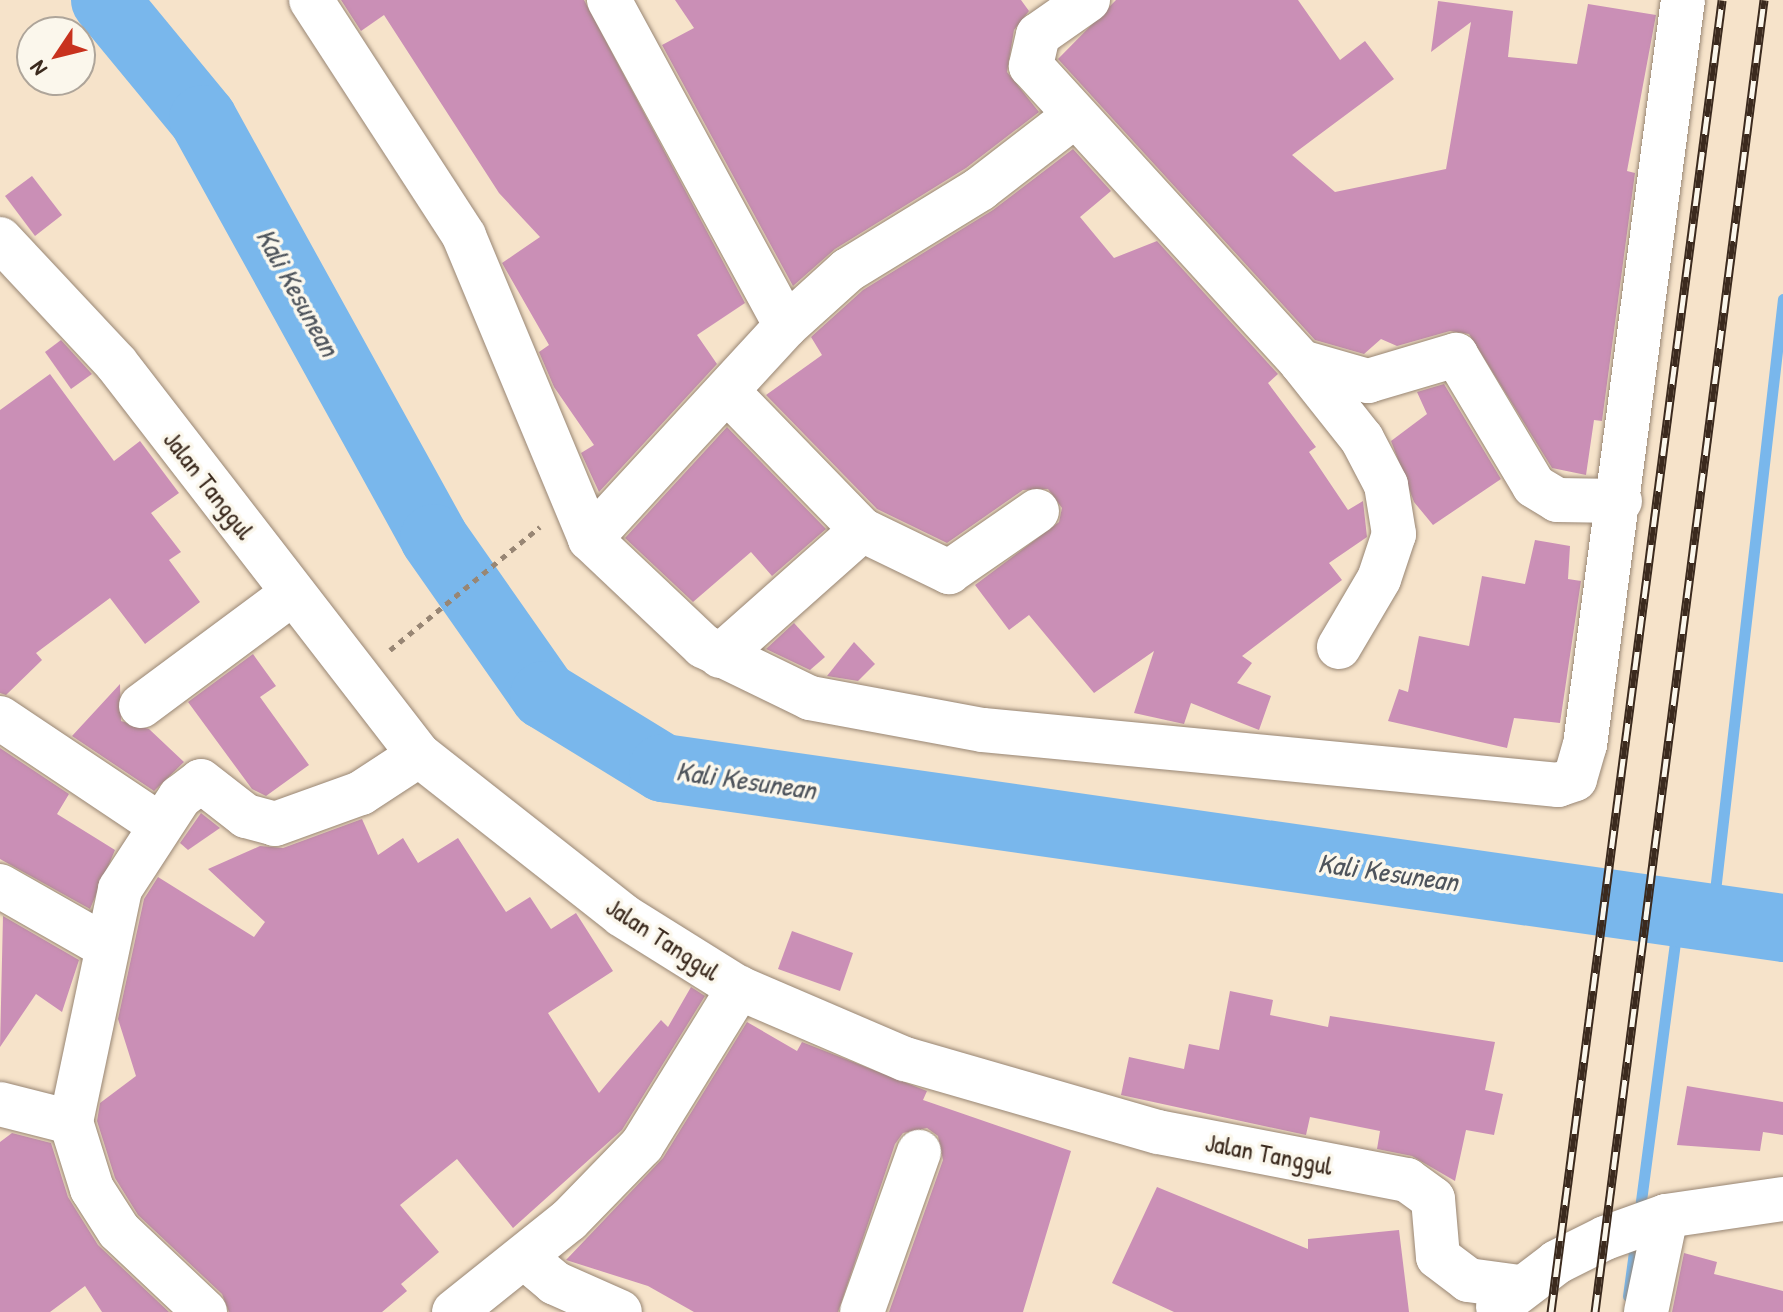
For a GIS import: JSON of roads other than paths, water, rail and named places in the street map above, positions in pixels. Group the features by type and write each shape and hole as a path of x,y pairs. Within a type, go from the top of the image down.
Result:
{"street":[{"path":"311,0 464,236 590,539 720,656 810,698 983,730 1558,785 1575,779 1585,745 1620,501 1683,0"},
{"path":"609,0 786,326"},
{"path":"1088,0 1030,48 1031,66 1073,117 1301,362 1362,439 1386,485 1394,534 1379,579 1339,647"},
{"path":"590,539 786,326 848,270 980,189 1073,117"},
{"name":"Jalan Tanggul","path":"0,239 116,363 419,755 622,915 739,988 905,1059 1027,1099 1407,1180 1433,1199 1438,1257 1468,1280 1506,1299"},
{"path":"1301,362 1368,381 1456,355 1534,486 1557,500 1620,501"},
{"path":"728,392 862,530 949,572 1037,511"},
{"path":"720,656 862,530"},
{"path":"141,706 292,594"},
{"path":"0,718 160,825"},
{"path":"205,1312 119,1231 92,1189 71,1122 105,946 120,889 160,825 201,781 246,816 275,824 361,793 419,755"},
{"path":"0,886 105,946"},
{"path":"454,1312 524,1257 642,1145 739,988"},
{"path":"0,1104 71,1122"},
{"path":"862,1312 919,1152"},
{"path":"1506,1299 1613,1235 1661,1218 1783,1199"},
{"path":"1646,1312 1661,1218"},
{"path":"524,1257 555,1283 620,1312"}],"waterway":[{"name":"Kali Kesunean","path":"105,0 203,119 434,538 544,695 663,768 1783,928"},
{"path":"1712,917 1783,299"},
{"path":"1639,1216 1679,912"},
{"path":"1628,1296 1636,1237"}],"railway":[{"path":"1551,1312 1722,0"},
{"path":"1595,1312 1764,0"}]}
